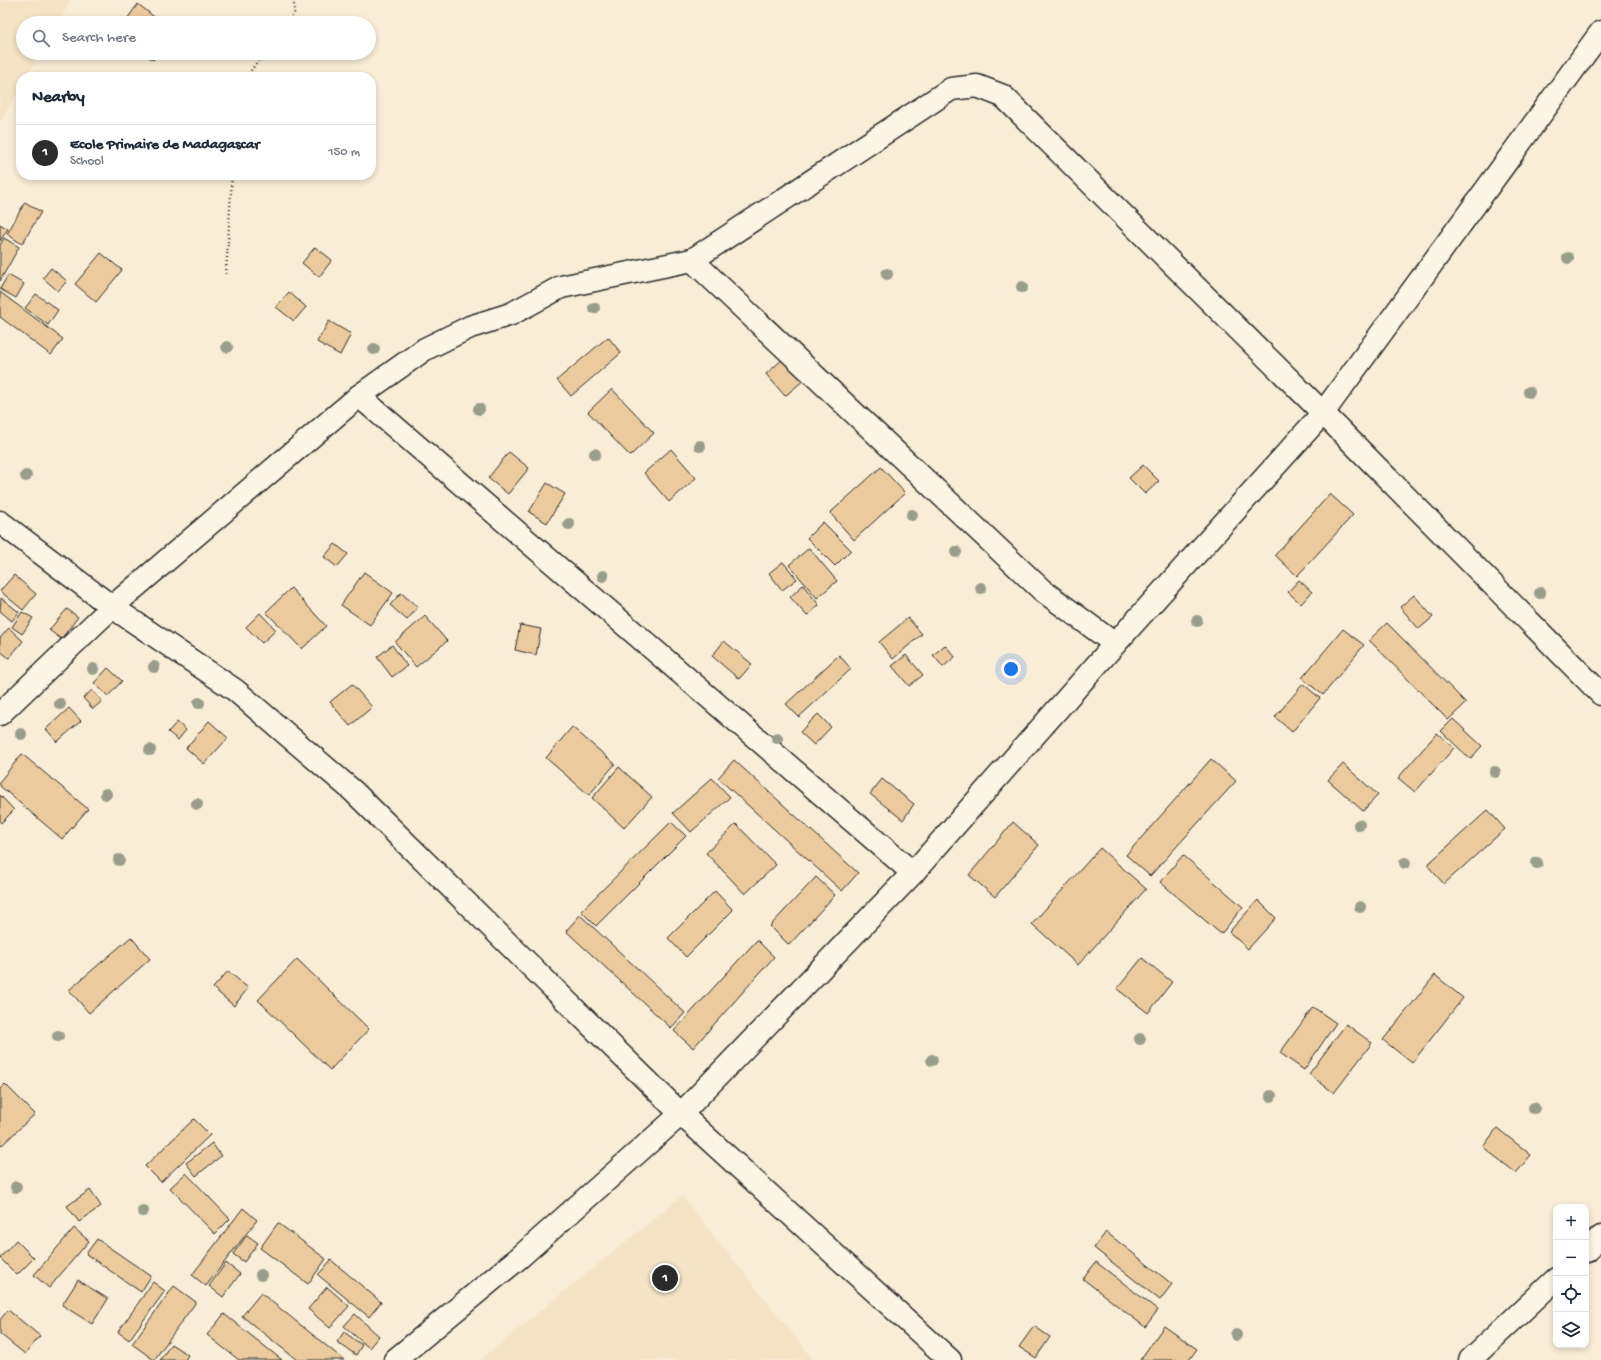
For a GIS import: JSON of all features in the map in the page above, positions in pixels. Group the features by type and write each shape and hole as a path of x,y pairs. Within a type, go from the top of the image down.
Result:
{"street":[{"path":"395,1360 520,1257 681,1114 913,873 1115,644 1323,413 1601,32"},
{"path":"0,714 112,607 359,396 425,349 470,327 511,314 561,287 692,260 951,89 977,86 1003,96 1323,413 1601,694"},
{"path":"692,260 1043,591 1115,644"},
{"path":"359,396 913,873"},
{"path":"0,522 112,607 235,690 352,791 681,1114 950,1360"},
{"path":"1589,1248 1601,1237"},
{"path":"1470,1360 1553,1282"}],"path":[{"path":"292,16 294,13 294,0"},
{"path":"250,72 259,60"},
{"path":"226,274 232,180"}],"shaded area":[{"path":"0,0 71,0 62,16 16,16 16,60 36,60 30,72 16,72 16,96 0,123"},
{"path":"682,1196 814,1360 480,1360"}],"building":[{"path":"138,4 153,16 129,16"},
{"path":"25,202 41,212 22,244 7,234"},
{"path":"0,224 8,229 0,241"},
{"path":"4,238 19,247 0,281 0,245"},
{"path":"315,247 332,260 319,277 302,263"},
{"path":"101,253 122,270 96,302 75,284"},
{"path":"51,268 67,281 58,291 43,278"},
{"path":"8,275 24,284 16,298 0,289"},
{"path":"0,292 63,339 51,355 0,317"},
{"path":"289,292 306,307 294,321 276,307"},
{"path":"36,294 58,310 48,325 25,308"},
{"path":"329,321 351,334 340,355 317,342"},
{"path":"608,337 621,353 571,396 557,380"},
{"path":"784,358 804,380 785,396 766,374"},
{"path":"612,389 654,433 630,456 588,412"},
{"path":"671,449 696,478 669,502 644,473"},
{"path":"509,452 529,468 508,494 488,478"},
{"path":"1143,465 1159,481 1145,494 1129,478"},
{"path":"881,467 905,493 854,540 830,513"},
{"path":"547,483 565,494 547,523 529,512"},
{"path":"1330,494 1353,515 1297,576 1275,555"},
{"path":"823,522 851,550 835,566 807,538"},
{"path":"335,544 348,554 337,567 324,557"},
{"path":"809,548 837,581 817,598 789,565"},
{"path":"783,562 797,579 782,590 769,573"},
{"path":"364,572 393,593 370,625 341,605"},
{"path":"14,575 36,594 23,610 0,591"},
{"path":"1299,580 1312,592 1301,604 1288,592"},
{"path":"803,585 819,605 807,616 790,597"},
{"path":"291,588 326,626 302,649 266,612"},
{"path":"401,593 418,607 407,620 390,605"},
{"path":"1414,595 1433,617 1419,629 1400,607"},
{"path":"1,598 19,612 12,621 0,611"},
{"path":"67,609 78,617 61,639 49,630"},
{"path":"22,612 33,618 22,634 12,627"},
{"path":"260,613 276,630 262,643 246,627"},
{"path":"425,616 447,641 416,667 395,642"},
{"path":"908,618 922,634 893,659 879,642"},
{"path":"1387,623 1466,703 1448,720 1369,640"},
{"path":"520,625 541,629 536,655 515,650"},
{"path":"9,628 23,641 9,658 0,651 0,638"},
{"path":"1343,629 1364,645 1323,695 1302,678"},
{"path":"724,641 752,664 739,679 712,656"},
{"path":"392,645 407,666 392,677 377,657"},
{"path":"945,645 955,657 943,667 933,655"},
{"path":"839,655 851,669 799,717 786,704"},
{"path":"906,655 923,675 909,686 892,666"},
{"path":"108,668 122,681 108,696 94,683"},
{"path":"352,684 372,707 350,726 330,702"},
{"path":"1303,684 1320,698 1292,732 1275,717"},
{"path":"92,690 102,701 93,709 83,698"},
{"path":"69,708 81,721 57,742 46,729"},
{"path":"818,714 831,727 814,745 800,732"},
{"path":"1453,719 1482,746 1470,759 1441,731"},
{"path":"209,721 228,738 204,764 186,748"},
{"path":"177,722 186,730 178,740 168,732"},
{"path":"572,727 615,764 589,795 546,758"},
{"path":"1437,733 1454,748 1415,792 1398,778"},
{"path":"22,754 88,809 62,839 0,786 0,781"},
{"path":"1211,759 1236,781 1150,876 1126,855"},
{"path":"734,760 858,873 842,891 718,778"},
{"path":"1343,764 1378,795 1363,811 1328,780"},
{"path":"619,767 652,797 624,828 592,798"},
{"path":"712,778 730,797 691,832 673,813"},
{"path":"882,779 914,804 903,820 870,794"},
{"path":"0,795 14,810 1,823 0,822"},
{"path":"1488,810 1505,829 1444,884 1427,865"},
{"path":"671,822 686,836 596,926 581,911"},
{"path":"1013,822 1039,845 995,897 969,875"},
{"path":"736,824 776,865 745,894 706,853"},
{"path":"1100,848 1146,889 1078,965 1032,924"},
{"path":"1183,855 1243,907 1221,934 1160,882"},
{"path":"816,877 835,895 789,945 770,926"},
{"path":"715,891 733,910 686,957 668,938"},
{"path":"1258,900 1276,918 1248,949 1229,932"},
{"path":"580,915 685,1013 671,1028 566,931"},
{"path":"131,937 150,959 89,1013 69,990"},
{"path":"757,940 774,957 693,1048 674,1031"},
{"path":"1142,958 1172,982 1148,1013 1117,989"},
{"path":"297,959 369,1029 330,1070 258,1000"},
{"path":"228,971 248,988 234,1006 213,988"},
{"path":"1435,975 1463,998 1412,1063 1383,1040"},
{"path":"1313,1007 1336,1023 1304,1070 1280,1053"},
{"path":"1346,1024 1372,1043 1334,1093 1309,1074"},
{"path":"5,1084 35,1114 1,1146 0,1089"},
{"path":"194,1119 210,1135 161,1182 145,1166"},
{"path":"1497,1128 1531,1155 1516,1173 1483,1147"},
{"path":"212,1143 221,1156 196,1176 186,1163"},
{"path":"186,1173 230,1219 215,1234 170,1188"},
{"path":"90,1190 101,1206 79,1222 67,1206"},
{"path":"243,1208 257,1220 206,1286 192,1275"},
{"path":"278,1223 326,1259 308,1284 260,1248"},
{"path":"74,1228 89,1241 49,1288 34,1275"},
{"path":"1106,1232 1172,1284 1160,1300 1094,1248"},
{"path":"247,1235 258,1243 244,1262 233,1254"},
{"path":"97,1239 151,1276 141,1292 86,1254"},
{"path":"16,1240 34,1258 17,1275 0,1258"},
{"path":"331,1260 381,1302 369,1317 318,1275"},
{"path":"1096,1262 1158,1310 1145,1327 1083,1279"},
{"path":"226,1263 240,1274 223,1297 209,1286"},
{"path":"78,1280 108,1299 92,1324 62,1305"},
{"path":"153,1282 165,1291 129,1340 118,1332"},
{"path":"174,1286 196,1302 154,1360 132,1344"},
{"path":"327,1287 349,1306 330,1328 308,1309"},
{"path":"261,1293 344,1360 297,1360 242,1316"},
{"path":"8,1310 40,1336 25,1354 0,1334 0,1320"},
{"path":"224,1314 282,1360 239,1360 207,1335"},
{"path":"355,1314 379,1336 369,1348 344,1326"},
{"path":"1034,1326 1050,1337 1036,1358 1019,1347"},
{"path":"1164,1326 1197,1349 1189,1360 1140,1360"},
{"path":"344,1332 362,1345 356,1355 337,1342"},
{"path":"171,1344 188,1355 185,1360 160,1360"}],"place":[{"name":"Ecole Primaire de Madagascar","path":"665,1278"}]}
